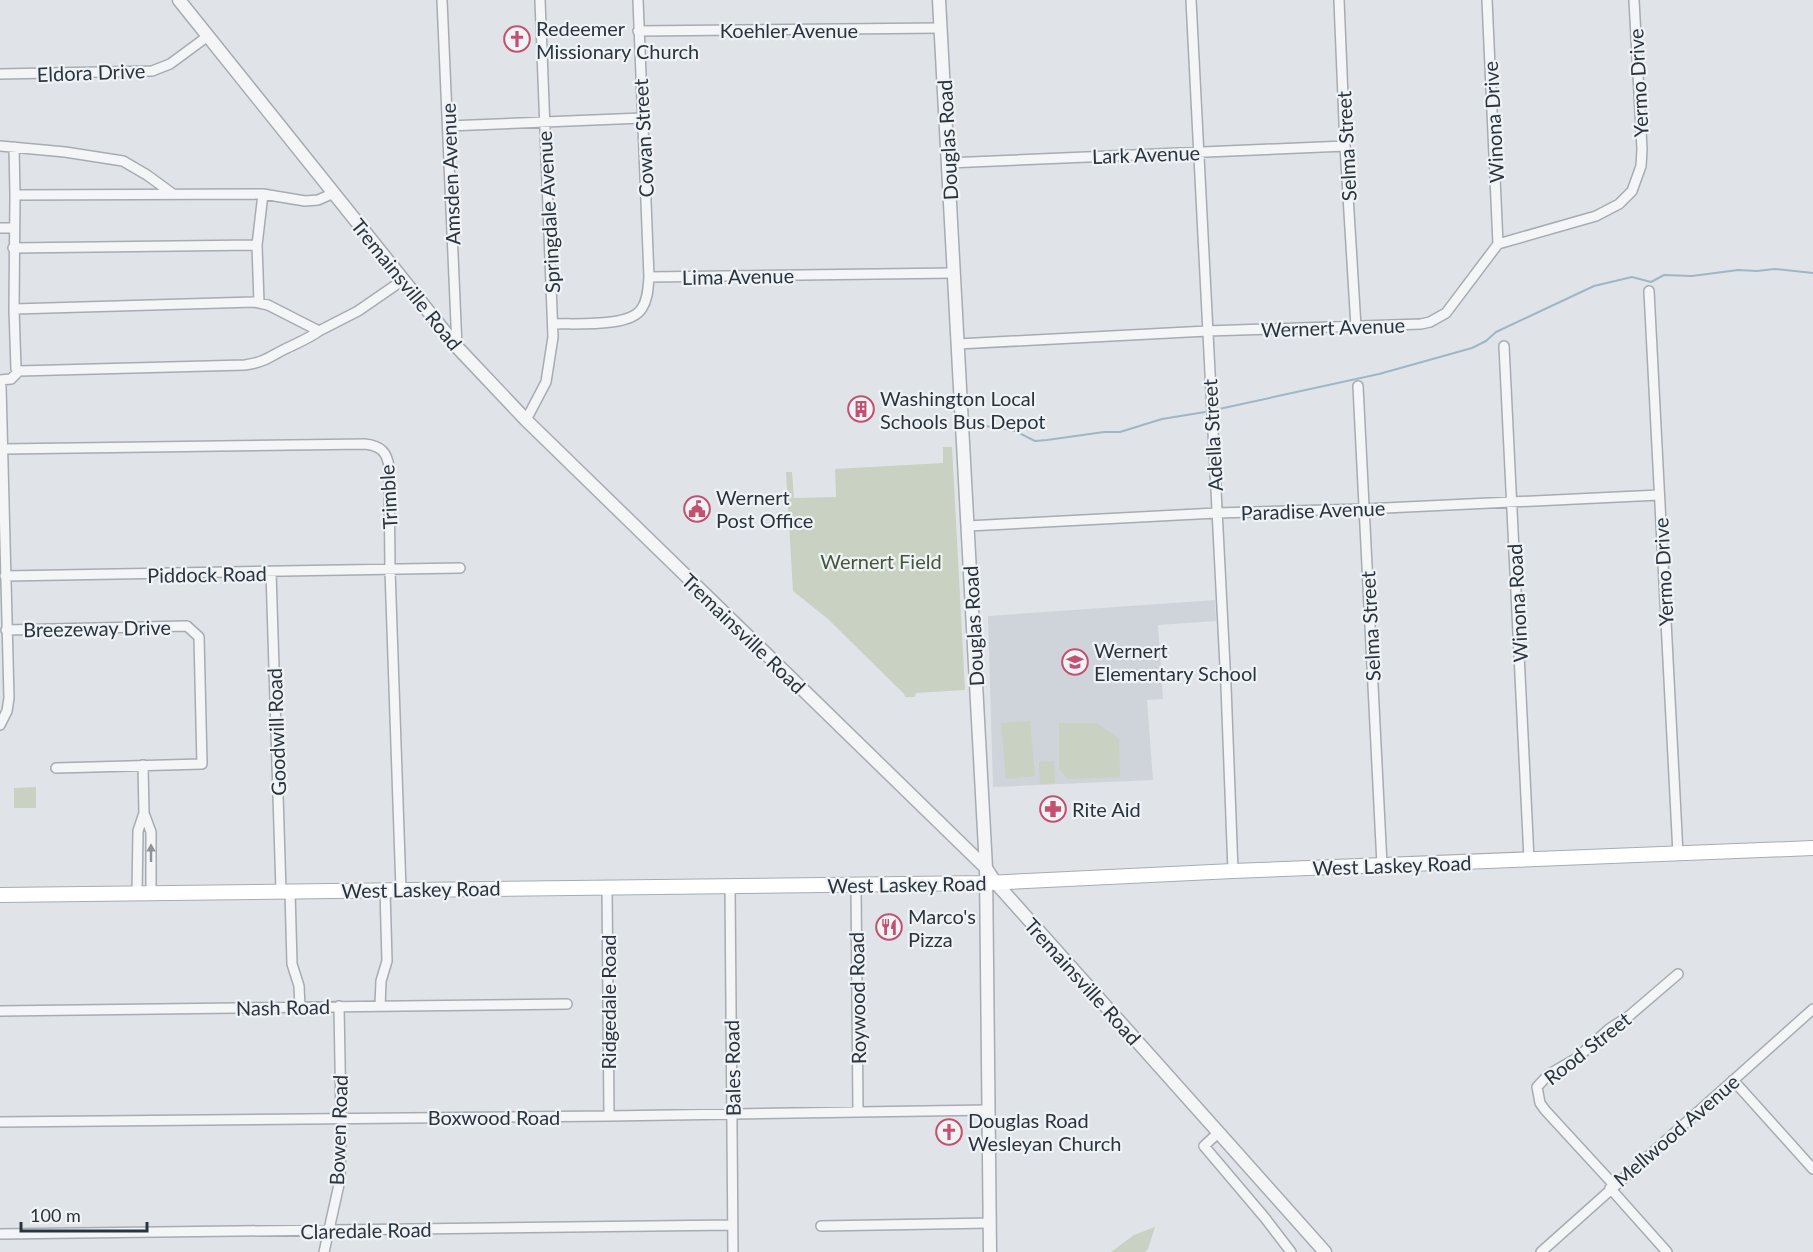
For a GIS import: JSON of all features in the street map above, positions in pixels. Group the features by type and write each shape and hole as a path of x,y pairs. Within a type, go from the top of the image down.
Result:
{"main road":[{"name":"West Laskey Road","path":"0,895 991,882 1813,848"}],"street":[{"name":"Tremainsville Road","path":"179,0 457,347 526,420 986,868"},
{"name":"Amsden Avenue","path":"442,0 457,347"},
{"name":"Springdale Avenue","path":"526,420 546,382 553,324 540,0"},
{"name":"Cowan Street","path":"638,0 649,277"},
{"name":"Douglas Road","path":"939,0 986,868 991,882 990,1252"},
{"name":"Adella Street","path":"1191,0 1226,686 1233,871"},
{"name":"Selma Street","path":"1339,0 1356,327"},
{"name":"Winona Drive","path":"1487,0 1498,244"},
{"name":"Yermo Drive","path":"1498,244 1596,216 1619,204 1632,191 1641,166 1642,149 1634,0"},
{"name":"Koehler Avenue","path":"638,31 940,28"},
{"name":"Eldora Drive","path":"0,74 152,71 170,64 208,36"},
{"path":"448,126 642,118"},
{"path":"0,146 123,161 173,194"},
{"name":"Lark Avenue","path":"948,163 1345,146"},
{"path":"14,147 14,309 16,369 19,371"},
{"path":"15,195 263,194 305,201 318,200 334,194"},
{"path":"259,303 257,245 263,194"},
{"path":"0,228 14,228"},
{"name":"Wernert Avenue","path":"958,344 1207,331 1421,324 1446,314 1458,301 1498,244"},
{"path":"14,248 257,245"},
{"name":"Lima Avenue","path":"649,277 954,273"},
{"path":"553,324 618,321 632,318 641,310 648,294 649,277"},
{"path":"5,576 1,383 11,379 19,371 252,364 268,360 358,310 403,280"},
{"name":"Yermo Drive","path":"1649,291 1678,854"},
{"path":"14,309 259,303 268,305 319,331"},
{"name":"Winona Road","path":"1504,346 1529,859"},
{"name":"Selma Street","path":"1358,386 1382,865"},
{"name":"Trimble","path":"3,449 365,444 376,445 384,451 388,457 389,467 390,570 401,890"},
{"name":"Paradise Avenue","path":"968,526 1216,513 1659,495"},
{"name":"Piddock Road","path":"5,576 460,568"},
{"name":"Goodwill Road","path":"270,572 291,964 298,986 300,1007"},
{"name":"Breezeway Drive","path":"0,725 7,711 9,698 5,576"},
{"name":"Breezeway Drive","path":"6,630 187,626 199,637 202,764 56,768"},
{"path":"143,765 144,813 151,832 144,893"},
{"name":"Tremainsville Road","path":"991,882 1326,1252"},
{"name":"Bales Road","path":"730,885 733,1252"},
{"name":"Roywood Road","path":"856,885 858,1111"},
{"name":"Ridgedale Road","path":"607,887 609,1116"},
{"path":"380,1006 381,981 387,960 385,890"},
{"name":"Rood Street","path":"1667,1252 1545,1110 1537,1087 1548,1075 1577,1058 1609,1029 1629,1016 1678,974"},
{"name":"Nash Road","path":"0,1011 567,1004"},
{"name":"Bowen Road","path":"324,1252 340,1180 339,1006"},
{"name":"Mellwood Avenue","path":"1541,1252 1612,1186 1813,1009"},
{"path":"1733,1080 1813,1169"},
{"name":"Boxwood Road","path":"0,1122 989,1110"},
{"path":"1218,1133 1204,1146 1291,1252"},
{"path":"821,1226 990,1223"},
{"name":"Claredale Road","path":"0,1234 732,1225"}],"shaded area":[{"name":"Wernert Elementary School","path":"1215,600 1216,621 1158,625 1163,699 1147,700 1153,780 993,787 988,616"}],"green space":[{"name":"Wernert Field","path":"943,447 952,447 965,690 916,693 915,697 905,697 828,619 793,591 786,472 792,472 794,498 836,497 835,469 943,463"},
{"path":"1030,721 1035,776 1006,779 1001,723"},
{"path":"1059,723 1097,723 1119,739 1120,777 1068,779 1059,769"},
{"path":"1054,761 1055,783 1040,784 1039,762"},
{"path":"36,787 36,808 14,808 14,788"},
{"path":"1155,1227 1145,1252 1111,1252 1134,1235"}],"waterway":[{"path":"1219,409 1379,374 1472,348 1486,341 1496,332 1594,286 1632,277 1651,282 1664,275 1692,276 1738,270 1775,269 1813,273"},
{"path":"978,425 1013,430 1035,441 1120,432 1162,419 1205,412"}],"place":[{"name":"Redeemer Missionary Church","path":"517,39"},
{"name":"Washington Local Schools Bus Depot","path":"861,409"},
{"name":"Wernert Post Office","path":"697,509"},
{"name":"Wernert Elementary School","path":"1075,662"},
{"name":"Rite Aid","path":"1053,809"},
{"name":"Marco's Pizza","path":"889,927"},
{"name":"Douglas Road Wesleyan Church","path":"949,1132"}]}
